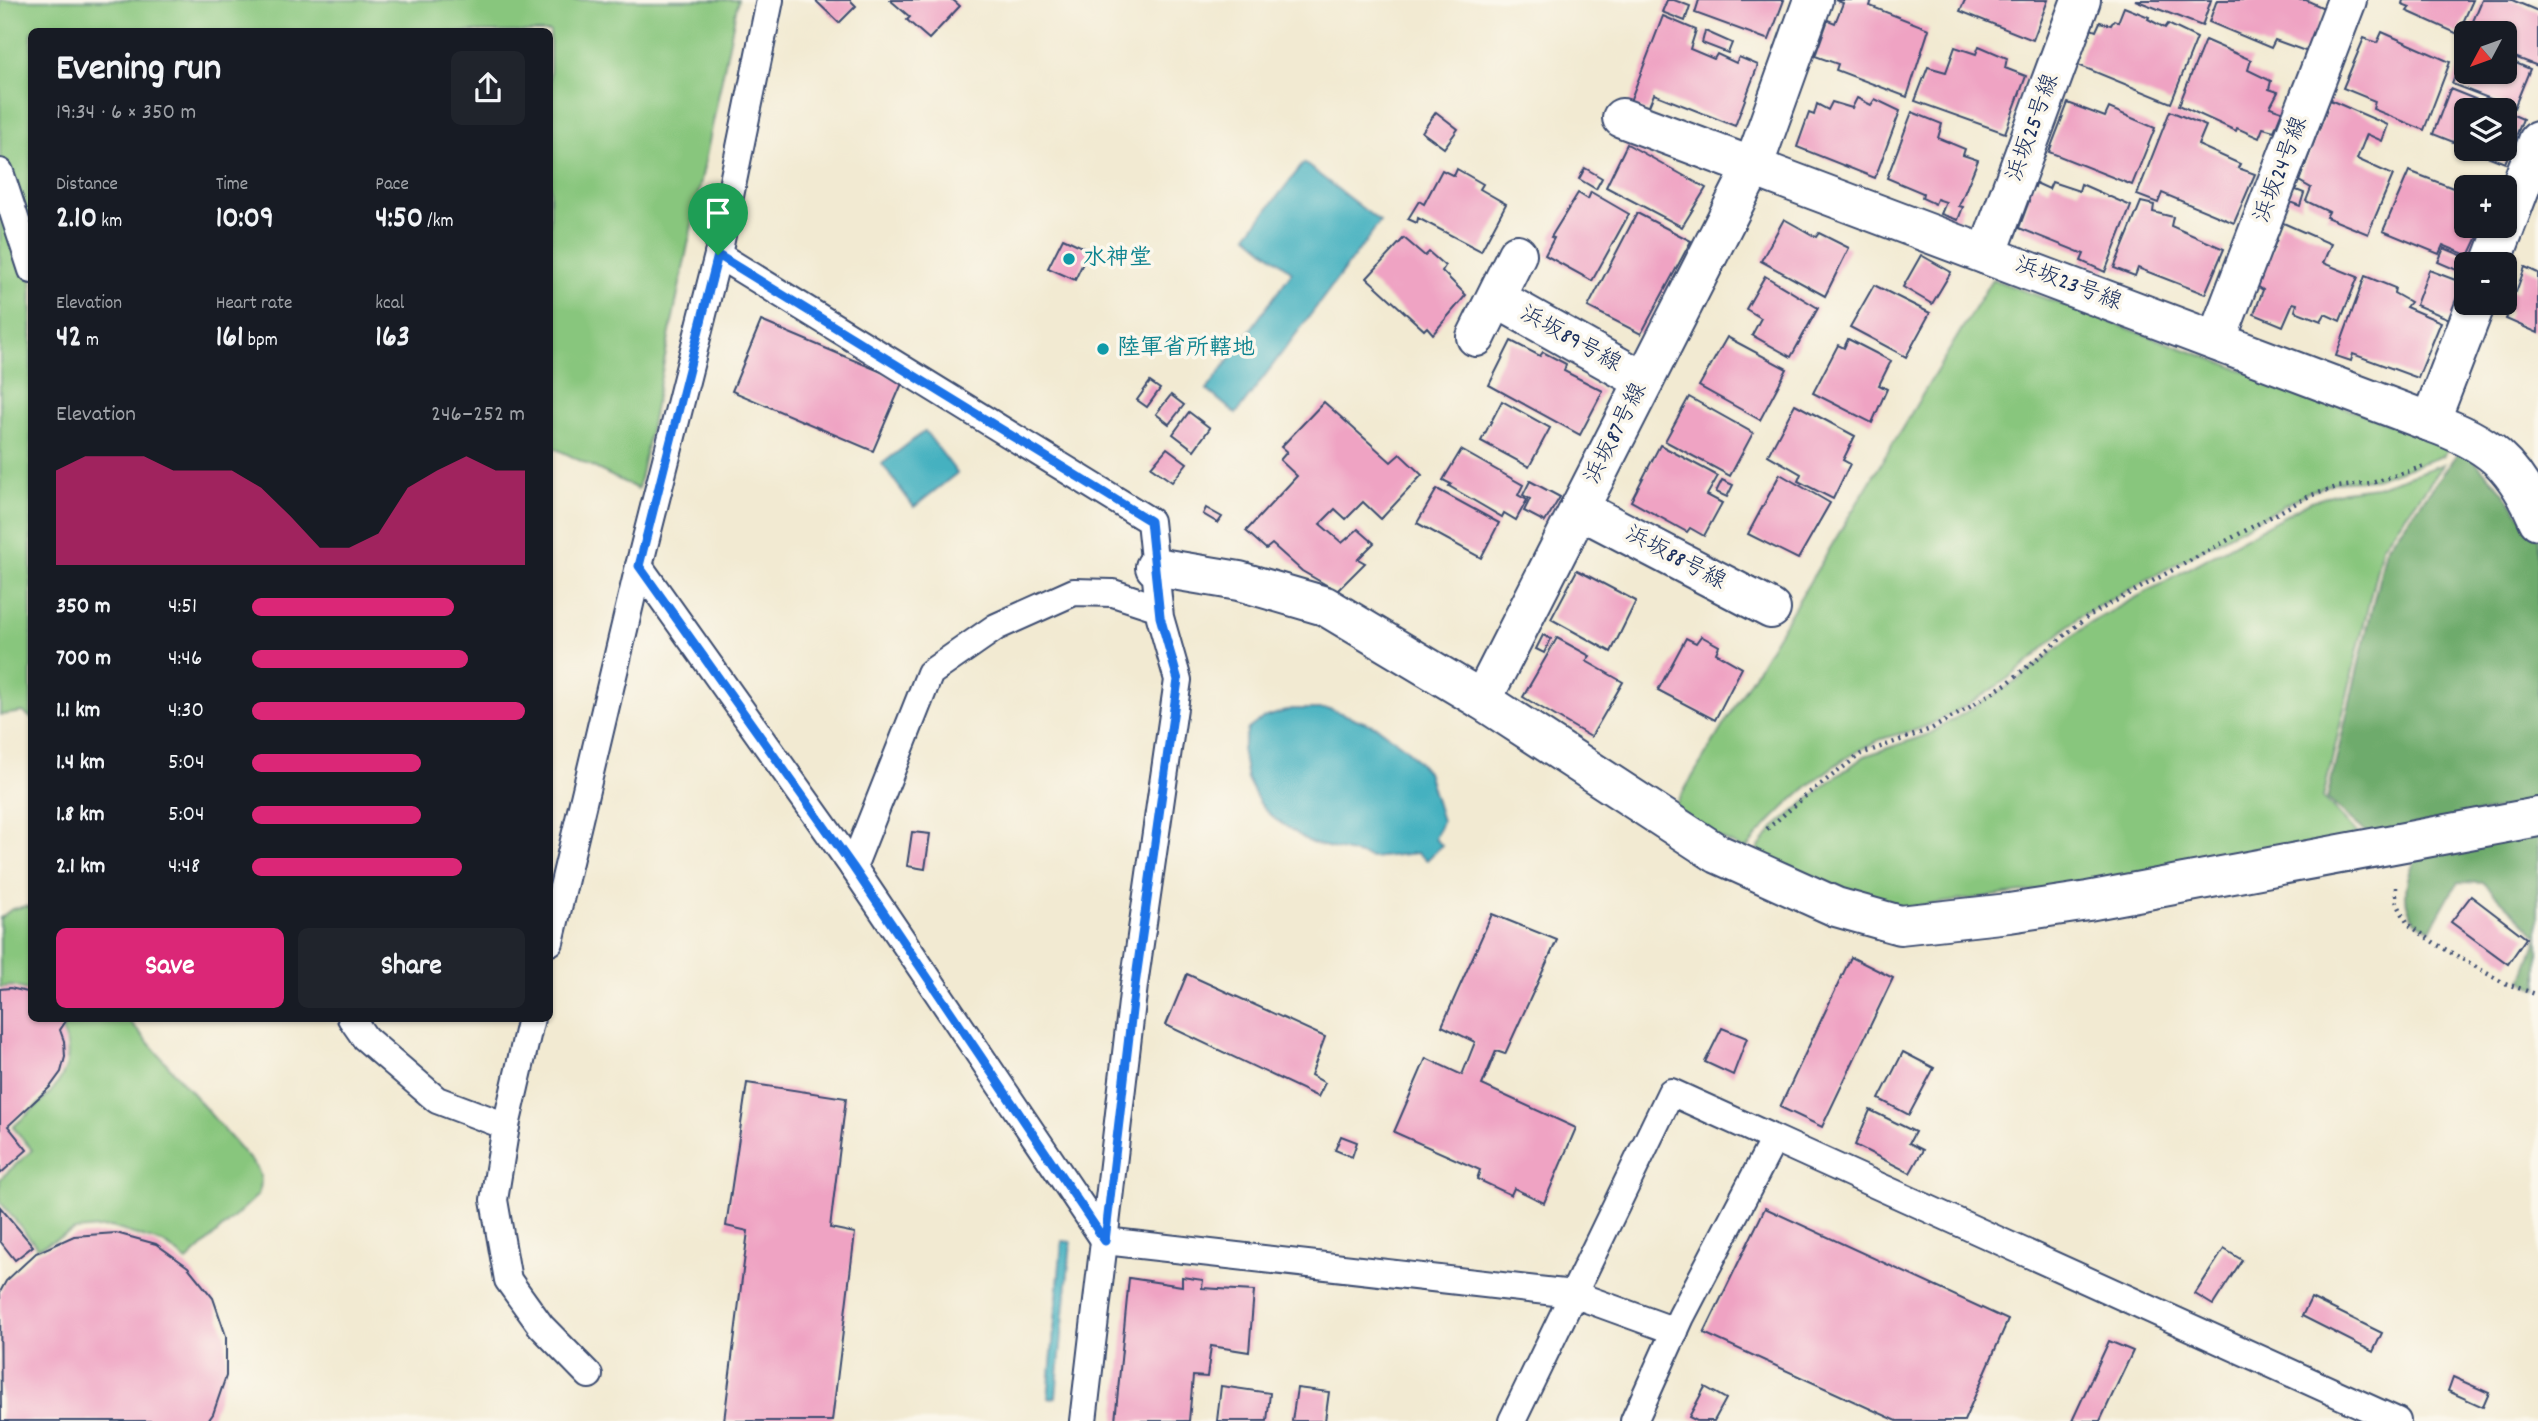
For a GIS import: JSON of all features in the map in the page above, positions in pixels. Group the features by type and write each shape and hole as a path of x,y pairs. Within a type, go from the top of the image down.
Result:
{"street":[{"path":"1753,167 1813,0"},
{"name":"浜坂25号線","path":"1987,255 2081,0"},
{"name":"浜坂24号線","path":"2216,341 2347,0"},
{"name":"浜坂23号線","path":"1622,118 2446,427 2477,441 2506,467 2529,499 2538,520"},
{"path":"2496,252 2538,141"},
{"name":"浜坂87号線","path":"1482,700 1753,167"},
{"path":"1476,337 1517,254"},
{"name":"浜坂89号線","path":"1496,298 1644,381"},
{"path":"2446,427 2473,315"},
{"name":"浜坂88号線","path":"1579,509 1771,609"},
{"path":"1155,567 1239,582 1325,606 1482,700 1718,854 1836,907 1900,925 2088,901 2538,817"}],"lane":[{"path":"553,929 639,566 718,255 770,0"},
{"path":"0,172 28,258"},
{"path":"718,255 1150,521 1159,608 1178,680 1135,985 1083,1421"},
{"path":"639,566 853,867 1105,1241 1573,1294 1675,1331"},
{"path":"853,867 930,673 996,627 1074,592 1113,593 1159,608"},
{"path":"354,1022 365,1038 437,1100 506,1126"},
{"path":"530,1022 506,1126 494,1200 508,1280 541,1326 589,1375"},
{"path":"1512,1421 1671,1092 2397,1421"},
{"path":"1634,1421 1675,1331 1774,1139"}],"path":[{"path":"1739,863 1768,827 1861,754 1931,729 1965,710 2009,682 2088,616 2309,496 2337,487 2372,483 2445,460 2455,448 2446,427"},
{"path":"2404,840 2396,875 2396,901 2408,924 2436,944 2502,982 2538,995"}],"green space":[{"path":"0,0 738,0 638,489 553,447 553,28 28,28 28,716 23,712 0,715"},
{"path":"1992,279 2451,446 2443,456 2374,479 2336,482 2308,492 2082,615 2014,674 1974,701 1924,727 1875,742 1839,763 1804,789 1745,850 1670,814"},
{"path":"2460,451 2473,459 2502,490 2538,539 2538,802 2368,834 2327,799 2386,549"},
{"path":"2444,464 2382,547 2323,798 2359,835 2186,870 1896,909 1752,856 1774,828 1865,756 1929,734 2017,681 2088,624 2311,501 2344,491 2376,487"},
{"path":"2538,830 2538,936 2484,883 2459,882 2430,930 2410,913 2406,887 2419,854"},
{"path":"28,907 28,990 13,986 0,987 0,918 12,909"},
{"path":"2538,936 2538,989 2522,981"},
{"path":"68,1022 131,1022 257,1168 261,1182 258,1195 187,1261 165,1244 111,1227 75,1230 38,1248 0,1202 0,1179 32,1150 13,1127 47,1096 63,1073 67,1046 62,1030"}],"water":[{"path":"1304,163 1380,222 1236,414 1207,390 1292,272 1247,235"},
{"path":"925,431 957,473 914,507 882,464"},
{"path":"1292,709 1330,709 1377,727 1407,749 1427,772 1442,821 1435,839 1442,845 1427,860 1417,853 1372,858 1311,843 1272,817 1259,802 1247,779 1242,749 1248,729 1263,718"},
{"path":"1062,1241 1071,1242 1056,1397 1048,1398"}],"building":[{"path":"815,0 850,0 856,6 839,23"},
{"path":"890,0 953,0 960,6 929,39 907,20 910,17"},
{"path":"1667,0 1690,6 1685,21 1662,12"},
{"path":"1699,0 1784,0 1769,40 1695,13"},
{"path":"1835,0 1872,0 1870,6 1929,29 1907,97 1836,70 1838,64 1815,56 1828,20 1835,23 1843,3"},
{"path":"1965,0 2048,0 2033,40 1960,11"},
{"path":"2135,0 2211,0 2202,26"},
{"path":"2217,0 2306,0 2324,8 2308,52 2275,40 2271,48 2209,22"},
{"path":"2403,0 2473,0 2464,21 2454,21 2454,32 2407,11 2410,7 2402,4"},
{"path":"2482,0 2512,0 2538,11 2538,66 2517,58 2517,21 2473,21"},
{"path":"2124,7 2149,17 2148,19 2165,28 2168,24 2197,38 2171,103 2078,65 2091,29 2096,31 2100,22 2111,25 2114,20 2118,22"},
{"path":"1663,16 1696,30 1690,49 1714,59 1717,54 1736,63 1739,57 1758,65 1735,126 1654,94 1647,111 1629,104"},
{"path":"1705,31 1732,43 1728,53 1702,43"},
{"path":"2382,32 2450,62 2424,130 2373,109 2375,101 2343,88 2364,38 2377,43"},
{"path":"2205,40 2251,60 2248,70 2271,81 2269,89 2278,92 2270,107 2282,111 2274,131 2263,128 2259,138 2237,128 2236,131 2179,105"},
{"path":"1979,46 2007,58 2005,68 2026,76 2005,133 1915,101 1928,67 1946,72 1955,47 1976,54"},
{"path":"2517,64 2530,69 2517,101 2517,98 2488,98 2452,84 2454,79 2454,84 2517,84"},
{"path":"2450,89 2472,98 2454,98 2454,142 2433,134"},
{"path":"1857,98 1871,105 1875,99 1900,111 1875,178 1797,147 1809,113 1814,115 1817,104 1828,110 1832,102 1852,108"},
{"path":"2330,100 2388,125 2382,141 2367,134 2357,159 2393,175 2368,234 2326,217 2329,212 2306,201 2311,188 2299,181"},
{"path":"2068,103 2105,117 2109,108 2155,128 2132,185 2049,152"},
{"path":"2170,111 2206,126 2198,145 2240,164 2238,168 2255,174 2234,223 2162,193 2158,203 2137,195"},
{"path":"1436,112 1458,129 1444,148 1422,132"},
{"path":"1912,112 1942,124 1938,138 1965,149 1963,155 1978,160 1959,206 1963,207 1958,220 1941,214 1946,202 1937,199 1935,204 1922,198 1923,193 1887,178"},
{"path":"2517,116 2523,119 2517,134"},
{"path":"1627,144 1706,188 1682,227 1606,187"},
{"path":"1585,168 1602,178 1596,189 1579,179"},
{"path":"1457,169 1483,184 1480,189 1506,204 1481,251 1418,218 1417,223 1408,219 1419,201 1424,204 1442,170 1454,176"},
{"path":"2409,171 2454,188 2454,238 2477,238 2471,252 2460,252 2443,245 2439,254 2383,231"},
{"path":"2024,181 2035,187 2036,183 2049,189 2052,182 2079,191 2081,184 2131,206 2105,272 2081,261 2084,254 2019,228 2029,201 2019,195"},
{"path":"2291,188 2304,193 2300,206 2287,201"},
{"path":"1591,192 1629,214 1592,281 1545,255 1554,238 1551,237 1578,193 1588,199"},
{"path":"2141,202 2154,205 2153,212 2173,217 2171,226 2224,249 2205,294 2138,268 2135,276 2114,268"},
{"path":"1637,213 1691,241 1641,334 1588,307"},
{"path":"1784,219 1816,237 1819,233 1849,248 1825,296 1761,261"},
{"path":"2281,222 2331,244 2323,263 2358,277 2340,321 2325,314 2321,321 2295,311 2297,304 2293,303 2283,326 2254,314 2263,290 2257,286 2277,239 2275,238"},
{"name":"水神堂","path":"1063,238 1089,250 1075,280 1048,268"},
{"path":"1404,238 1425,256 1429,252 1445,266 1442,271 1466,295 1433,334 1427,327 1424,330 1367,278"},
{"path":"2444,248 2454,252 2454,269 2438,262"},
{"path":"1921,255 1951,272 1932,304 1903,287"},
{"path":"2525,267 2538,273 2538,333 2506,319 2508,315 2517,315 2517,289"},
{"path":"2429,270 2454,279 2452,320 2416,305"},
{"path":"1765,276 1818,308 1791,357 1752,335 1761,318 1746,309"},
{"path":"2365,276 2395,288 2394,293 2410,302 2406,307 2441,322 2418,378 2353,354 2351,361 2336,356"},
{"path":"1874,285 1930,313 1906,357 1850,327"},
{"path":"761,321 903,381 873,451 732,391"},
{"path":"1727,337 1787,369 1760,420 1699,386"},
{"path":"1848,339 1891,361 1879,385 1887,389 1872,423 1813,393 1838,345 1844,348"},
{"path":"1511,341 1540,356 1543,352 1566,364 1564,371 1603,391 1580,435 1489,385"},
{"path":"1150,382 1160,389 1147,407 1137,400"},
{"path":"1171,395 1184,405 1169,424 1156,414"},
{"path":"1689,397 1753,433 1730,476 1665,441"},
{"path":"1502,401 1550,428 1529,467 1481,441"},
{"path":"1324,402 1391,462 1400,454 1422,475 1381,519 1363,502 1346,519 1335,509 1320,524 1342,543 1358,529 1374,543 1358,559 1365,563 1337,591 1302,571 1272,544 1266,549 1246,531 1297,476 1280,460 1287,452 1281,447"},
{"path":"1795,404 1855,436 1843,460 1850,464 1833,499 1798,481 1801,474 1768,455"},
{"path":"1189,412 1210,428 1194,450 1173,434"},
{"path":"1660,445 1718,476 1707,495 1722,503 1704,536 1690,528 1687,532 1631,501"},
{"path":"1167,448 1187,463 1172,482 1151,467"},
{"path":"1461,450 1523,485 1518,495 1527,500 1516,520 1504,513 1502,517 1443,480"},
{"path":"1780,474 1830,503 1798,559 1748,534"},
{"path":"1722,480 1733,485 1727,497 1716,492"},
{"path":"1530,481 1560,497 1545,522 1524,511 1530,499 1523,495"},
{"path":"1437,489 1499,523 1481,558 1417,523"},
{"path":"1206,508 1222,517 1218,523 1203,514"},
{"path":"1577,570 1636,601 1611,652 1551,619"},
{"path":"1543,635 1551,639 1544,653 1536,649"},
{"path":"1701,636 1719,646 1716,653 1742,668 1715,720 1658,690 1686,638 1696,643"},
{"path":"1557,638 1590,656 1586,661 1623,682 1591,737 1523,697"},
{"path":"912,832 930,834 925,869 907,866"},
{"path":"2471,896 2526,938 2508,964 2451,922"},
{"path":"1492,914 1557,940 1505,1054 1496,1051 1482,1085 1576,1128 1544,1203 1514,1188 1511,1195 1477,1179 1480,1170 1394,1132 1426,1058 1462,1075 1475,1042 1442,1026"},
{"path":"1851,957 1893,978 1822,1127 1780,1107"},
{"path":"1187,974 1325,1037 1311,1075 1325,1083 1318,1097 1166,1025"},
{"path":"0,989 28,992 28,1022 65,1022 60,1030 65,1057 61,1072 50,1087 8,1126 27,1150 0,1174"},
{"path":"1722,1028 1747,1038 1733,1075 1705,1062"},
{"path":"1903,1052 1934,1068 1909,1115 1879,1099"},
{"path":"747,1083 846,1098 830,1228 855,1233 832,1421 724,1421 748,1231 726,1226"},
{"path":"1870,1110 1915,1132 1909,1143 1923,1150 1910,1173 1855,1145"},
{"path":"1341,1136 1357,1142 1352,1157 1335,1150"},
{"path":"0,1207 33,1246 15,1260 0,1241"},
{"path":"1765,1208 2008,1320 1964,1421 1897,1421 1704,1333"},
{"path":"116,1233 156,1244 188,1267 213,1298 226,1336 226,1376 213,1414 208,1421 1,1421 0,1292 6,1281 36,1253 74,1236"},
{"path":"2224,1249 2242,1260 2213,1305 2195,1294"},
{"path":"1182,1277 1203,1280 1202,1288 1254,1291 1249,1352 1211,1346 1207,1377 1193,1376 1189,1421 1115,1421 1129,1278 1182,1286"},
{"path":"2311,1298 2382,1333 2373,1352 2302,1316"},
{"path":"2109,1341 2133,1351 2100,1421 2072,1421"},
{"path":"2453,1377 2489,1393 2483,1407 2448,1391"},
{"path":"1221,1386 1270,1393 1267,1421 1217,1421"},
{"path":"1705,1387 1726,1399 1714,1421 1697,1421 1689,1417"},
{"path":"1297,1388 1329,1392 1325,1421 1292,1421"}],"place":[{"name":"水神堂","path":"1069,259"},
{"name":"陸軍省所轄地","path":"1103,349"}],"route":[{"path":"718,255 1150,521 1160,617 1178,680 1135,985 1105,1241 853,867 639,566 718,255"}]}
